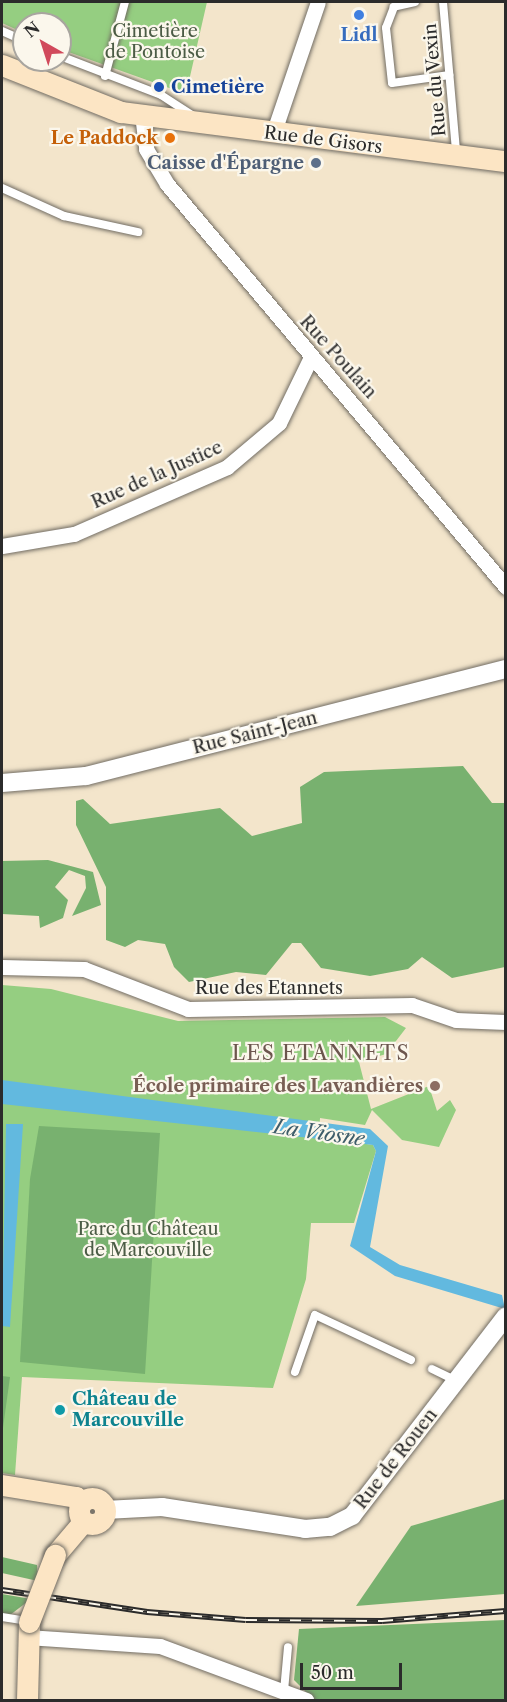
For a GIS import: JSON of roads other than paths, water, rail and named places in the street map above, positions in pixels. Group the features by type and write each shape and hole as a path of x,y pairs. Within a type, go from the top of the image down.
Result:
{"main road":[{"name":"Rue de Gisors","path":"5,67 142,114 211,126 506,161"},
{"path":"2,1485 76,1497 82,1512 98,1523 105,1510"},
{"path":"19,1701 28,1630 55,1555 82,1512"},
{"path":"27,1701 28,1630"}],"street":[{"path":"273,134 318,2"},
{"name":"Rue Poulain","path":"142,114 146,149 167,184 310,357 387,440 506,587"},
{"name":"Rue de la Justice","path":"2,546 74,534 227,467 279,423 310,357"},
{"name":"Rue Saint-Jean","path":"2,783 86,776 506,669"},
{"name":"Rue des Etannets","path":"2,967 84,969 188,1009 412,1005 456,1020 506,1022"},
{"name":"Rue de Rouen","path":"105,1510 162,1507 305,1529 330,1527 352,1516 506,1316"},
{"path":"28,1630 160,1646 283,1696 306,1701"}],"lane":[{"path":"105,76 125,2"},
{"path":"415,2 394,7 386,28 392,83 449,75"},
{"name":"Rue du Vexin","path":"443,2 457,156"},
{"path":"72,61 105,76 161,95 211,126"},
{"path":"2,188 64,216 138,232"},
{"path":"295,1372 315,1315 411,1360"},
{"path":"432,1369 456,1381"},
{"path":"2,1617 28,1630"},
{"path":"283,1696 288,1647"}],"water":[{"name":"La Viosne","path":"2,1080 370,1129 388,1146 370,1247 400,1265 502,1295 505,1309 395,1276 350,1246 376,1151 373,1145 2,1104"},
{"path":"6,1124 23,1124 10,1327 2,1326"}],"railway":[{"path":"2,1590 147,1612 246,1620 382,1621 506,1611"}],"place":[{"name":"Lidl","path":"359,15"},
{"name":"Cimetière","path":"159,87"},
{"name":"Le Paddock","path":"170,138"},
{"name":"Caisse d'Épargne","path":"316,163"},
{"name":"École primaire des Lavandières","path":"435,1086"},
{"name":"Château de Marcouville","path":"60,1410"}],"district":[{"name":"LES ETANNETS","path":"321,1053"}],"park label":[{"name":"Cimetière de Pontoise","path":"155,42"},
{"name":"Parc du Château de Marcouville","path":"148,1240"}]}
